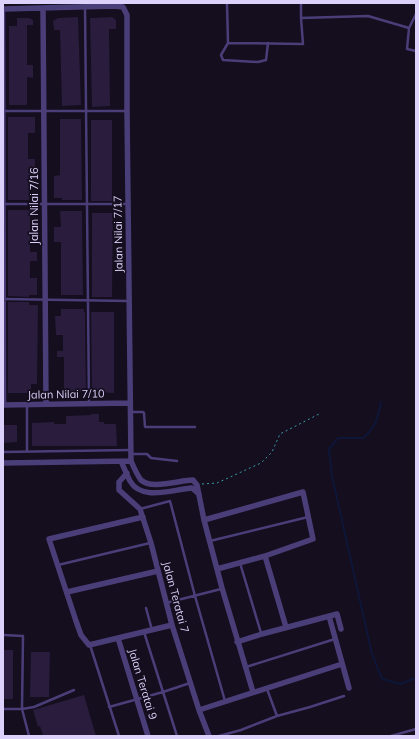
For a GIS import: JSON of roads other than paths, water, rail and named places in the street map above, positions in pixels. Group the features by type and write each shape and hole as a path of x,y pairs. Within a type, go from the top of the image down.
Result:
{"street":[{"name":"Jalan Nilai 7/17","path":"85,6 123,7 127,15 129,403 131,461"},
{"path":"3,10 85,6"},
{"name":"Jalan Nilai 7/16","path":"43,8 46,404"},
{"name":"Jalan Nilai 7/10","path":"4,405 129,403"},
{"path":"121,461 130,482 135,487 146,492 153,494 192,488 199,494"},
{"path":"3,463 131,461 136,473 142,481 148,484 156,485 193,480 197,484 209,541 237,642 253,692"},
{"path":"127,473 119,482 120,490 140,509"},
{"path":"204,520 303,492 313,539 265,556 217,569"},
{"name":"Jalan Teratai 7","path":"140,509 151,543 172,625 190,683 209,736"},
{"path":"142,517 48,539 82,635 90,645 172,625"},
{"path":"265,556 286,627"},
{"path":"67,592 158,571"},
{"path":"237,642 336,614 341,629"},
{"path":"329,616 349,688"},
{"name":"Jalan Teratai 9","path":"118,638 148,736"},
{"path":"199,710 342,664"}],"lane":[{"path":"227,3 228,43 221,55 223,60 258,62 266,60 268,43"},
{"path":"228,43 303,44 301,3"},
{"path":"85,6 89,404"},
{"path":"3,10 4,405"},
{"path":"416,14 410,28 407,49 416,51"},
{"path":"301,18 368,16 410,28"},
{"path":"4,111 127,111"},
{"path":"4,204 128,204"},
{"path":"4,299 129,301"},
{"path":"27,404 27,451"},
{"path":"130,412 143,412 145,427 195,427"},
{"path":"3,452 130,452 147,454 151,458 177,461"},
{"path":"140,509 170,501 195,596 226,702"},
{"path":"209,541 309,517"},
{"path":"57,566 151,543"},
{"path":"240,563 262,634"},
{"path":"166,603 222,588"},
{"path":"146,608 152,630"},
{"path":"144,631 177,736"},
{"path":"3,635 23,636 22,709 29,736"},
{"path":"245,667 335,639"},
{"path":"90,645 119,736"},
{"path":"109,707 137,700 190,683"},
{"path":"267,688 277,716"},
{"path":"3,709 22,709 34,707 74,690"},
{"path":"219,736 241,730 277,716 344,696"},
{"path":"390,736 416,729"}],"waterway":[{"path":"381,402 374,426 368,434 363,438 338,438 329,449 332,476 372,654 382,679 400,684 416,678"}]}
